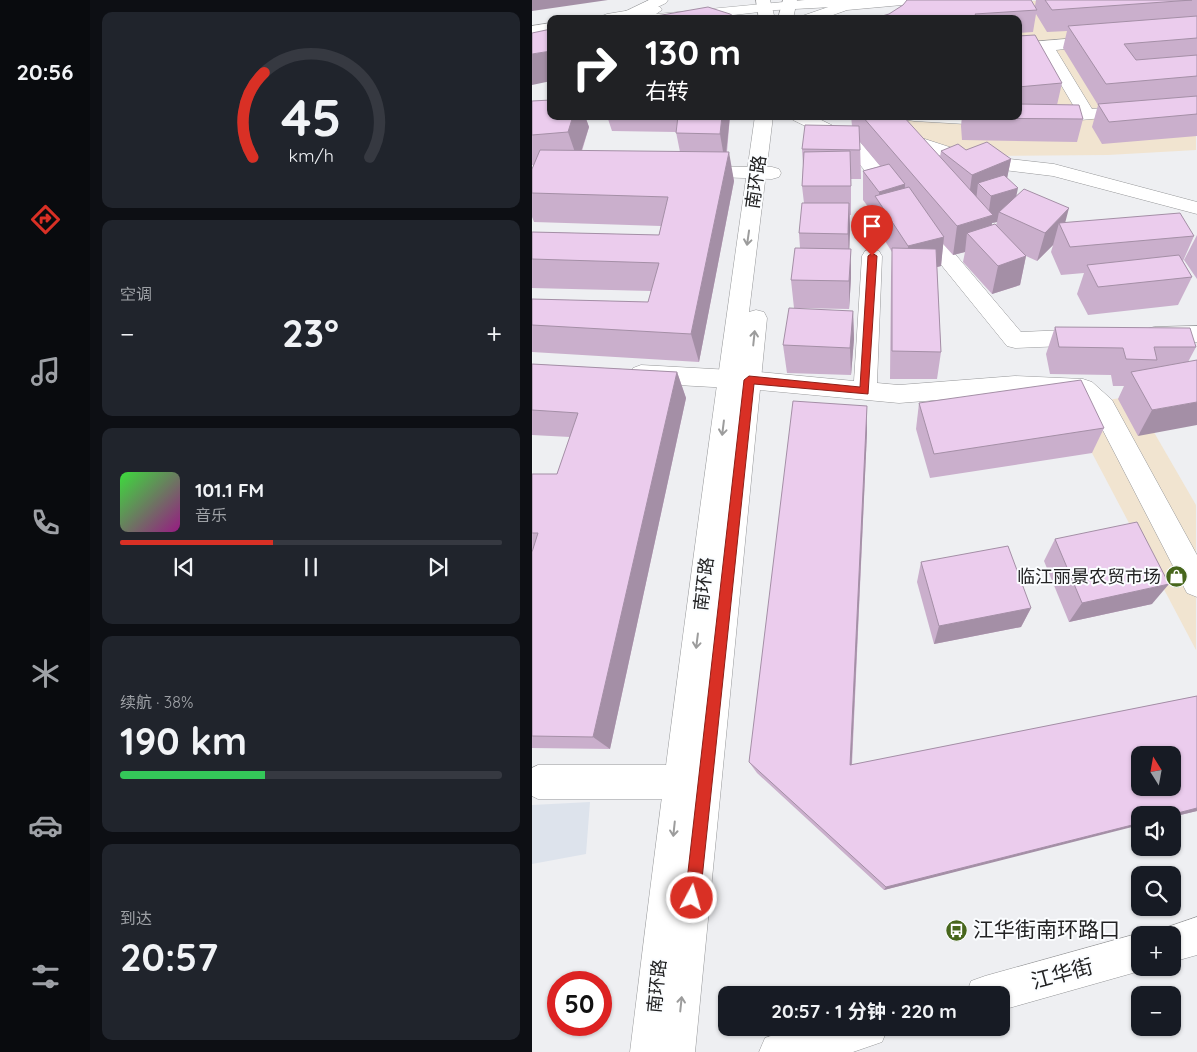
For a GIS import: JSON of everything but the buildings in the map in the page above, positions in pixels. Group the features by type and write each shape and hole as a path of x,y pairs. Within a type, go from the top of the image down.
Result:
{"street":[{"path":"629,15 662,0"},
{"path":"632,15 671,7 763,6 788,8 888,0"},
{"path":"819,15 845,6 913,0"},
{"path":"675,15 763,6"},
{"path":"532,30 547,28"},
{"path":"532,39 547,37"},
{"path":"1022,48 1121,39"},
{"path":"1046,46 1087,114"},
{"path":"1031,119 1196,104"},
{"name":"南环路","path":"764,120 764,172"},
{"name":"南环路","path":"650,1052 692,781 764,172 776,120"},
{"path":"809,120 850,141 1015,340 1110,337"},
{"path":"827,120 866,126 971,160 1054,170 1196,208"},
{"path":"679,171 764,172"},
{"path":"865,391 872,256"},
{"path":"1139,336 1196,334"},
{"path":"621,373 739,380 899,394 1015,386 1083,388 1103,407 1196,584"},
{"path":"538,782 692,781"},
{"name":"南环路","path":"675,1052 692,781"},
{"path":"1181,940 1196,936"},
{"name":"江华街","path":"1010,988 1131,954"},
{"path":"779,1052 838,1036"}],"shaded area":[{"path":"1045,0 1196,0 1196,150 1108,155 979,156 861,120 1022,120 1022,15 970,15 909,10"},
{"name":"临江丽景农贸市场","path":"1133,396 1196,505 1196,650 1092,453 1070,406"},
{"path":"590,802 586,854 532,864 532,805"}],"place":[{"name":"临江丽景农贸市场","path":"1177,577"},
{"name":"江华街南环路口","path":"957,930"}],"route":[{"path":"692,898 749,380 865,391 872,256"}]}
